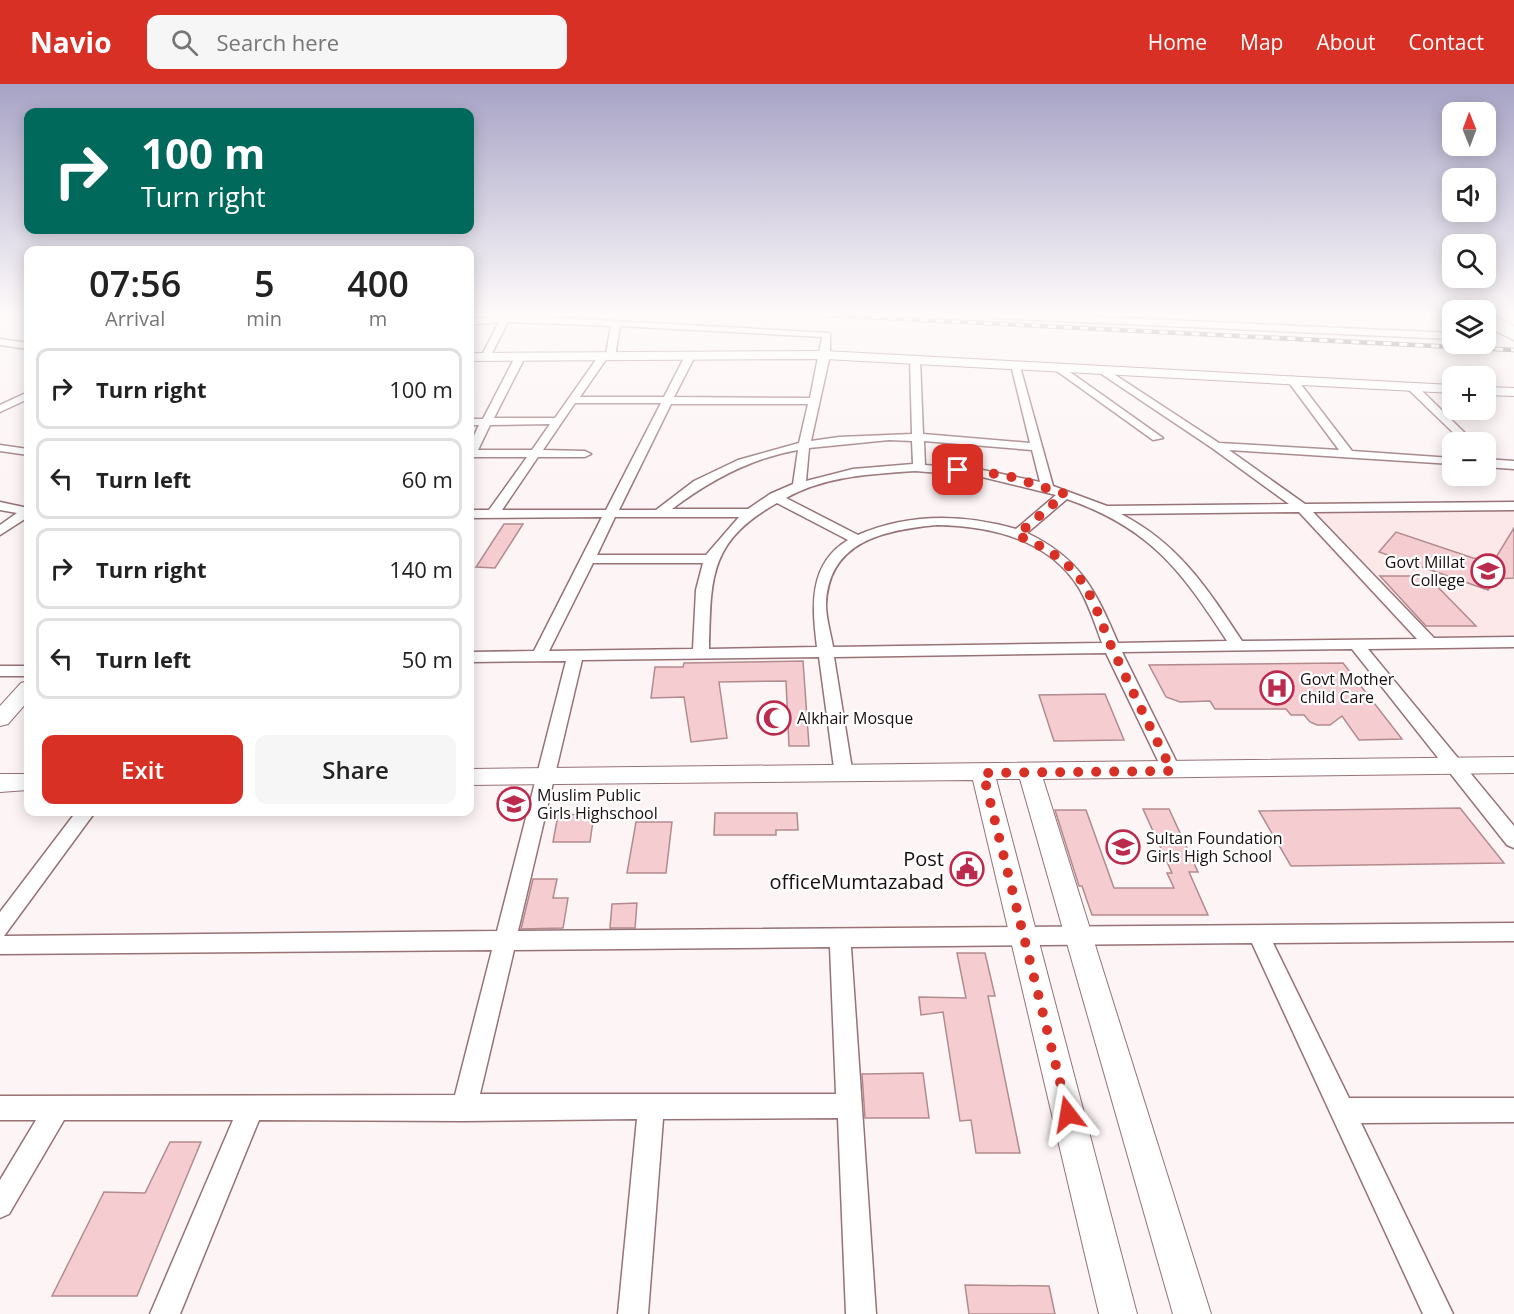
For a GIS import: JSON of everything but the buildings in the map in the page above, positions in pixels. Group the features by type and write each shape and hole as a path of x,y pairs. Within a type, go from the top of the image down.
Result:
{"street":[{"path":"474,445 512,372"},
{"path":"493,514 593,372"},
{"path":"539,656 682,372"},
{"path":"799,484 804,445 820,372"},
{"path":"916,372 920,468"},
{"path":"1018,372 1047,487"},
{"path":"1065,372 1157,438"},
{"path":"1105,372 1216,446 1301,507 1430,643"},
{"path":"1159,372 1442,388"},
{"path":"1292,380 1348,454"},
{"path":"1412,387 1459,432"},
{"path":"1496,391 1514,392"},
{"path":"0,409 24,400"},
{"path":"572,400 813,401"},
{"path":"474,422 557,422"},
{"path":"659,513 686,491 728,469 804,445 857,438 918,436 1037,447"},
{"path":"1216,446 1442,460"},
{"path":"0,448 24,451"},
{"path":"474,453 585,454"},
{"path":"1496,462 1514,465"},
{"path":"701,653 704,592 711,559 748,513 799,484 848,474 920,468 988,472 1047,487 1106,510 1139,528 1166,549 1204,595 1238,646"},
{"path":"1017,535 1065,494"},
{"path":"774,497 856,539"},
{"path":"0,506 24,511"},
{"path":"1106,510 1514,506"},
{"path":"474,514 748,513"},
{"path":"0,531 24,515"},
{"path":"844,775 819,607 821,583 827,565 856,539 896,526 936,521 980,524 1017,535 1038,544 1063,560 1080,579 1098,612 1112,648 1172,771"},
{"path":"587,559 711,559"},
{"path":"474,657 1514,642"},
{"path":"1356,644 1514,840"},
{"path":"464,1109 575,655"},
{"path":"0,670 24,671"},
{"path":"0,719 24,692"},
{"path":"474,777 844,775 1514,765"},
{"path":"1029,772 1192,1314"},
{"path":"983,773 1118,1314"},
{"path":"0,783 24,782"},
{"path":"0,928 83,816"},
{"path":"0,945 1078,938 1514,932"},
{"path":"1258,934 1438,1314"},
{"path":"840,938 861,1314"},
{"path":"0,1108 464,1109 849,1106"},
{"path":"633,1314 651,1107"},
{"path":"0,1205 57,1108"},
{"path":"165,1314 251,1108"},
{"path":"1342,1111 1514,1110"}],"shaded area":[{"path":"1514,509 1514,636 1411,637 1295,511"}],"place":[{"name":"Govt Millat College","path":"1488,571"},
{"name":"Govt Mother child Care","path":"1277,688"},
{"name":"Alkhair Mosque","path":"774,718"},
{"name":"Muslim Public Girls Highschool","path":"514,804"},
{"name":"Sultan Foundation Girls High School","path":"1123,847"},
{"name":"Post officeMumtazabad","path":"967,869"}],"route":[{"path":"958,470 1005,475 1065,494 1017,535 1038,544 1063,560 1080,579 1098,612 1112,648 1172,771 983,773 1068,1114"}]}
